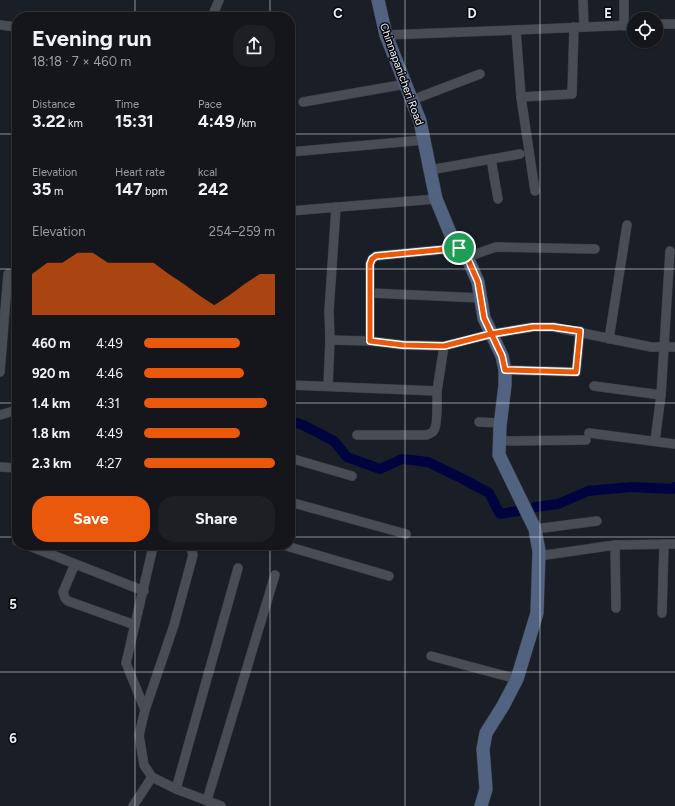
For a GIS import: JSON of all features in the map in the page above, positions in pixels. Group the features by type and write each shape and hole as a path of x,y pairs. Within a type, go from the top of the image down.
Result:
{"street":[{"path":"214,12 219,0"},
{"name":"Chinnapanicheri Road","path":"378,0 386,35 420,121 436,199 453,240 463,252 478,282 484,318 502,356 505,370 505,385 500,423 499,455 535,529 539,556 537,613 517,679 503,706 486,733 482,749 486,789 481,806"},
{"path":"583,0 584,27"},
{"path":"624,0 624,26"},
{"path":"663,24 675,24"},
{"path":"0,25 12,26"},
{"path":"386,35 627,26"},
{"path":"522,96 572,94 574,27"},
{"path":"516,30 522,96 535,190"},
{"path":"412,100 480,74"},
{"path":"303,102 406,84"},
{"path":"295,152 424,140"},
{"path":"430,170 520,154"},
{"path":"492,159 498,199"},
{"path":"295,211 436,199"},
{"path":"328,386 330,340 329,311 336,207"},
{"path":"609,338 628,225"},
{"path":"370,341 370,264 372,259 376,256 463,252 496,247 595,249"},
{"path":"655,441 660,394 670,251"},
{"path":"0,372 8,274"},
{"path":"370,293 481,298"},
{"path":"330,340 444,346 491,334 533,327 553,327 580,331 651,348 675,347"},
{"path":"505,370 576,372 580,331"},
{"path":"357,435 426,435 431,434 434,431 436,425 437,391 444,346"},
{"path":"295,385 437,391"},
{"path":"594,386 660,394"},
{"path":"0,414 12,411"},
{"path":"479,422 500,423"},
{"path":"499,441 587,437 655,441 675,444"},
{"path":"295,459 352,476"},
{"path":"0,467 12,468"},
{"path":"295,503 406,534"},
{"path":"535,529 597,521"},
{"path":"662,613 664,544"},
{"path":"539,556 615,545 675,544"},
{"path":"615,545 616,608"},
{"path":"295,549 389,576"},
{"path":"40,550 144,591"},
{"path":"145,710 126,663 152,550"},
{"path":"192,550 193,555 174,625 145,710 139,735 144,764 152,777 176,789 221,806"},
{"path":"75,564 63,592 65,598 68,601 135,625"},
{"path":"176,789 238,568"},
{"path":"207,800 275,575"},
{"path":"431,656 517,679"},
{"path":"133,806 152,777"}],"waterway":[{"path":"295,423 334,441 347,457 380,469 402,459 428,462 489,493 500,514 518,511"},
{"path":"535,507 558,504 588,491 631,487 672,489 675,487"}],"route":[{"path":"459,248 376,256 372,259 370,264 370,341 403,345 444,346 491,334 533,327 553,327 580,331 576,372 505,370 502,356 491,334 484,318 478,282 467,257 459,248"}]}
